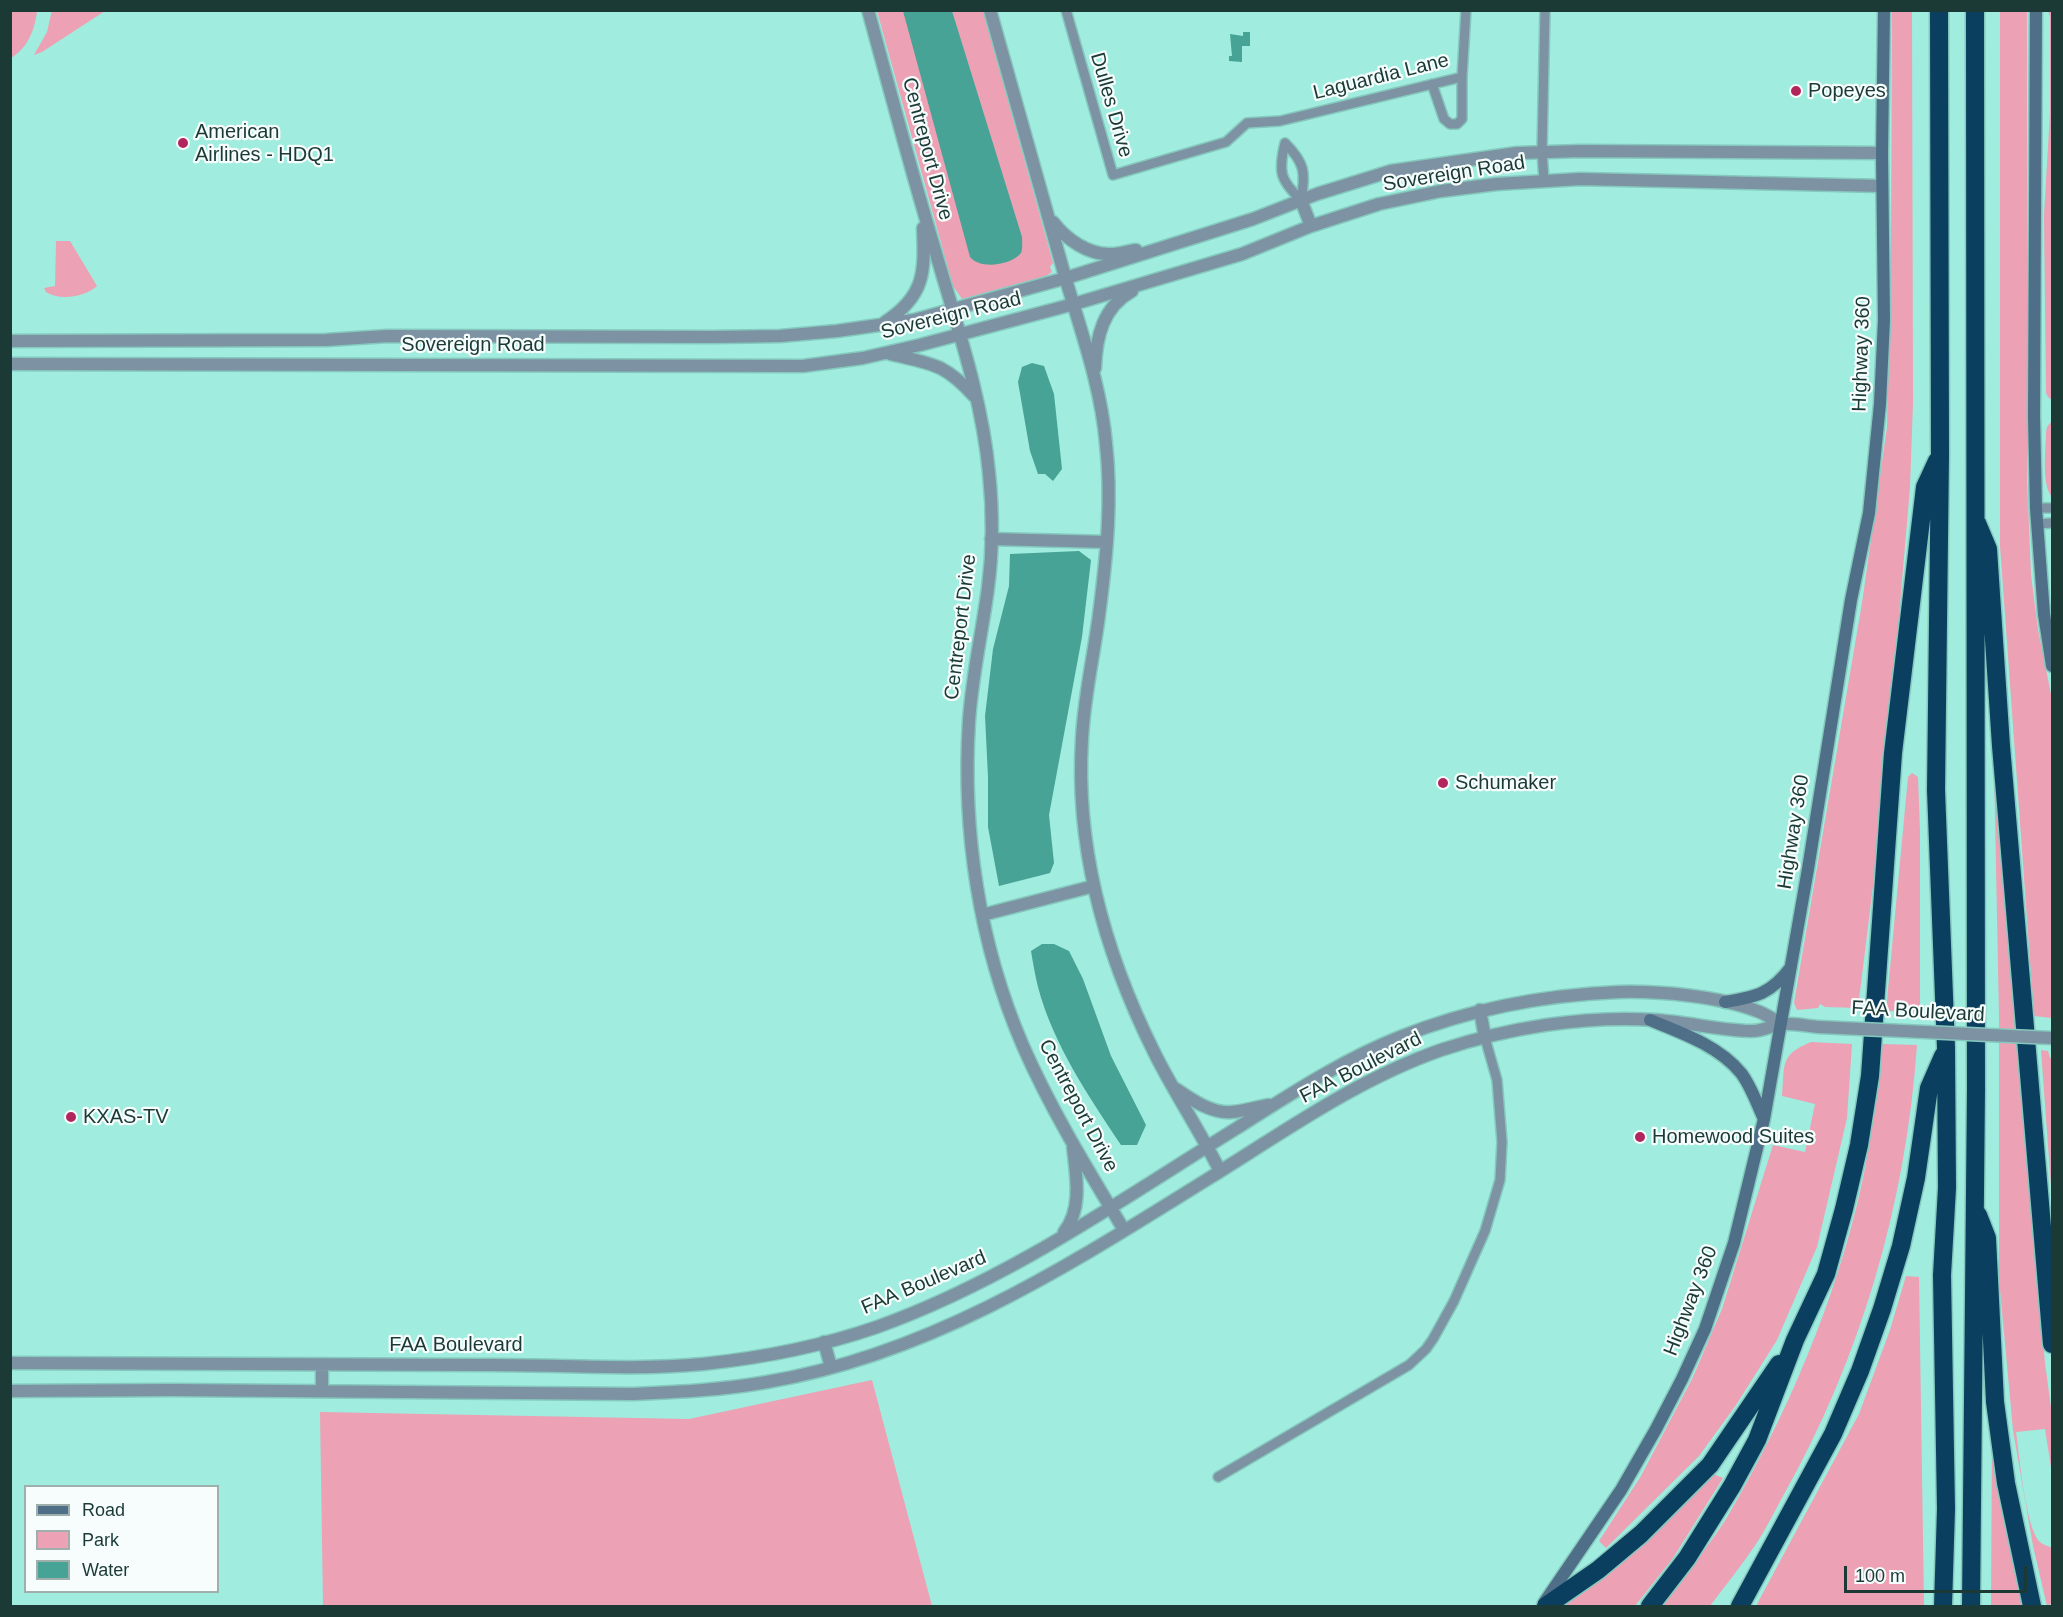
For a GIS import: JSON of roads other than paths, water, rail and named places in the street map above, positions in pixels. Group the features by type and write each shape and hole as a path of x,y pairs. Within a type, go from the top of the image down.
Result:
{"highway":[{"path":"1939,10 1940,455 1936,790 1946,1048 1947,1188 1942,1275 1946,1509 1942,1606"},
{"path":"1971,1606 1974,1206 1975,10"},
{"path":"1650,1606 1687,1558 1757,1440 1795,1340 1826,1274 1844,1209 1865,1110 1869,1076 1893,753 1925,487 1940,455"},
{"path":"1974,514 1988,549 2001,746 2052,1344"},
{"path":"1740,1606 1833,1434 1860,1371 1901,1246 1916,1178 1929,1088 1946,1048"},
{"path":"1974,1206 1987,1238 1995,1402 2006,1483 2032,1606"},
{"path":"1546,1606 1598,1570 1641,1534 1710,1465 1795,1340"},
{"path":"1727,1606 1771,1549"}],"main road":[{"name":"Highway 360","path":"1541,1606 1621,1490 1656,1429 1705,1329 1734,1243 1764,1119 1782,1024 1851,600 1869,513 1880,404 1884,320 1882,153 1884,10"},
{"path":"2036,10 2036,508 2044,614 2052,666"},
{"path":"1725,1002 1754,998 1766,992 1782,979 1791,966"},
{"path":"1650,1020 1693,1038 1728,1060 1742,1075 1764,1119"}],"street":[{"name":"Centreport Drive","path":"868,10 984,430 989,473 991,539 988,584 971,691 968,760 968,817 982,915 992,958 1022,1044 1040,1083 1124,1230"},
{"path":"990,10 1095,378 1106,444 1107,542 1082,739 1082,805 1086,848 1094,886 1118,971 1139,1021 1173,1088 1208,1146 1220,1171"},
{"name":"Dulles Drive","path":"1066,10 1113,175 1226,142 1247,123 1280,121"},
{"name":"Laguardia Lane","path":"1280,121 1462,76 1466,10"},
{"path":"1544,180 1542,152 1545,10"},
{"path":"1432,84 1444,119 1450,124 1457,124 1462,119 1462,76"},
{"path":"1301,200 1305,181 1298,156 1285,143 1280,163 1286,185 1301,200 1311,226"},
{"name":"Sovereign Road","path":"10,341 326,340 387,336 758,337 837,331 914,320 1066,278 1253,219 1301,200 1391,171 1473,158 1542,152 1882,153"},
{"name":"Sovereign Road","path":"10,365 803,366 885,353 1074,304 1242,254 1311,226 1379,204 1441,191 1497,183 1580,179 1882,186"},
{"path":"879,325 900,312 918,286 925,266 922,209"},
{"path":"1049,217 1061,233 1092,251 1110,254 1175,244"},
{"path":"1095,378 1096,353 1102,324 1112,308 1125,295 1146,283"},
{"path":"885,353 931,363 945,369 958,378 977,399"},
{"path":"2036,508 2052,508"},
{"path":"2037,524 2052,523"},
{"path":"991,539 1107,542"},
{"path":"982,915 1094,886"},
{"name":"FAA Boulevard","path":"10,1364 522,1364 633,1367 701,1364 765,1355 874,1328 948,1298 1014,1265 1317,1078 1397,1038 1480,1010 1548,998 1635,992 1680,994 1758,1011 1782,1024"},
{"path":"1218,1478 1409,1365 1426,1350 1433,1339 1454,1301 1485,1231 1500,1180 1502,1142 1497,1080 1480,1010"},
{"name":"FAA Boulevard","path":"10,1391 633,1394 699,1390 768,1382 887,1351 940,1331 1029,1287 1323,1107 1372,1080 1442,1050 1485,1038 1529,1028 1573,1022 1650,1020 1755,1032 1782,1024 2052,1038"},
{"path":"1173,1088 1193,1101 1223,1112 1230,1113 1276,1104"},
{"path":"1059,1238 1071,1222 1076,1197 1073,1143"},
{"path":"824,1342 831,1367"},
{"path":"322,1365 322,1391"}],"water":[{"path":"903,11 952,11 1022,237 1021,253 1011,261 988,265 981,264 970,257"},
{"path":"1243,32 1250,32 1250,46 1242,46 1242,62 1229,61 1229,56 1232,56 1230,34 1243,36"},
{"path":"1032,363 1044,366 1054,394 1062,469 1053,481 1045,474 1038,474 1030,451 1018,382 1022,367"},
{"path":"1079,551 1091,560 1082,637 1049,815 1054,863 1050,873 999,886 988,827 985,716 993,649 1009,586 1010,554"},
{"path":"1042,944 1054,944 1069,951 1083,979 1111,1056 1146,1125 1137,1145 1121,1145 1062,1049 1045,1008 1035,974 1031,951"}],"place":[{"name":"Popeyes","path":"1796,91"},
{"name":"American Airlines - HDQ1","path":"183,143"},
{"name":"Schumaker","path":"1443,783"},
{"name":"KXAS-TV","path":"71,1117"},
{"name":"Homewood Suites","path":"1640,1137"}]}
